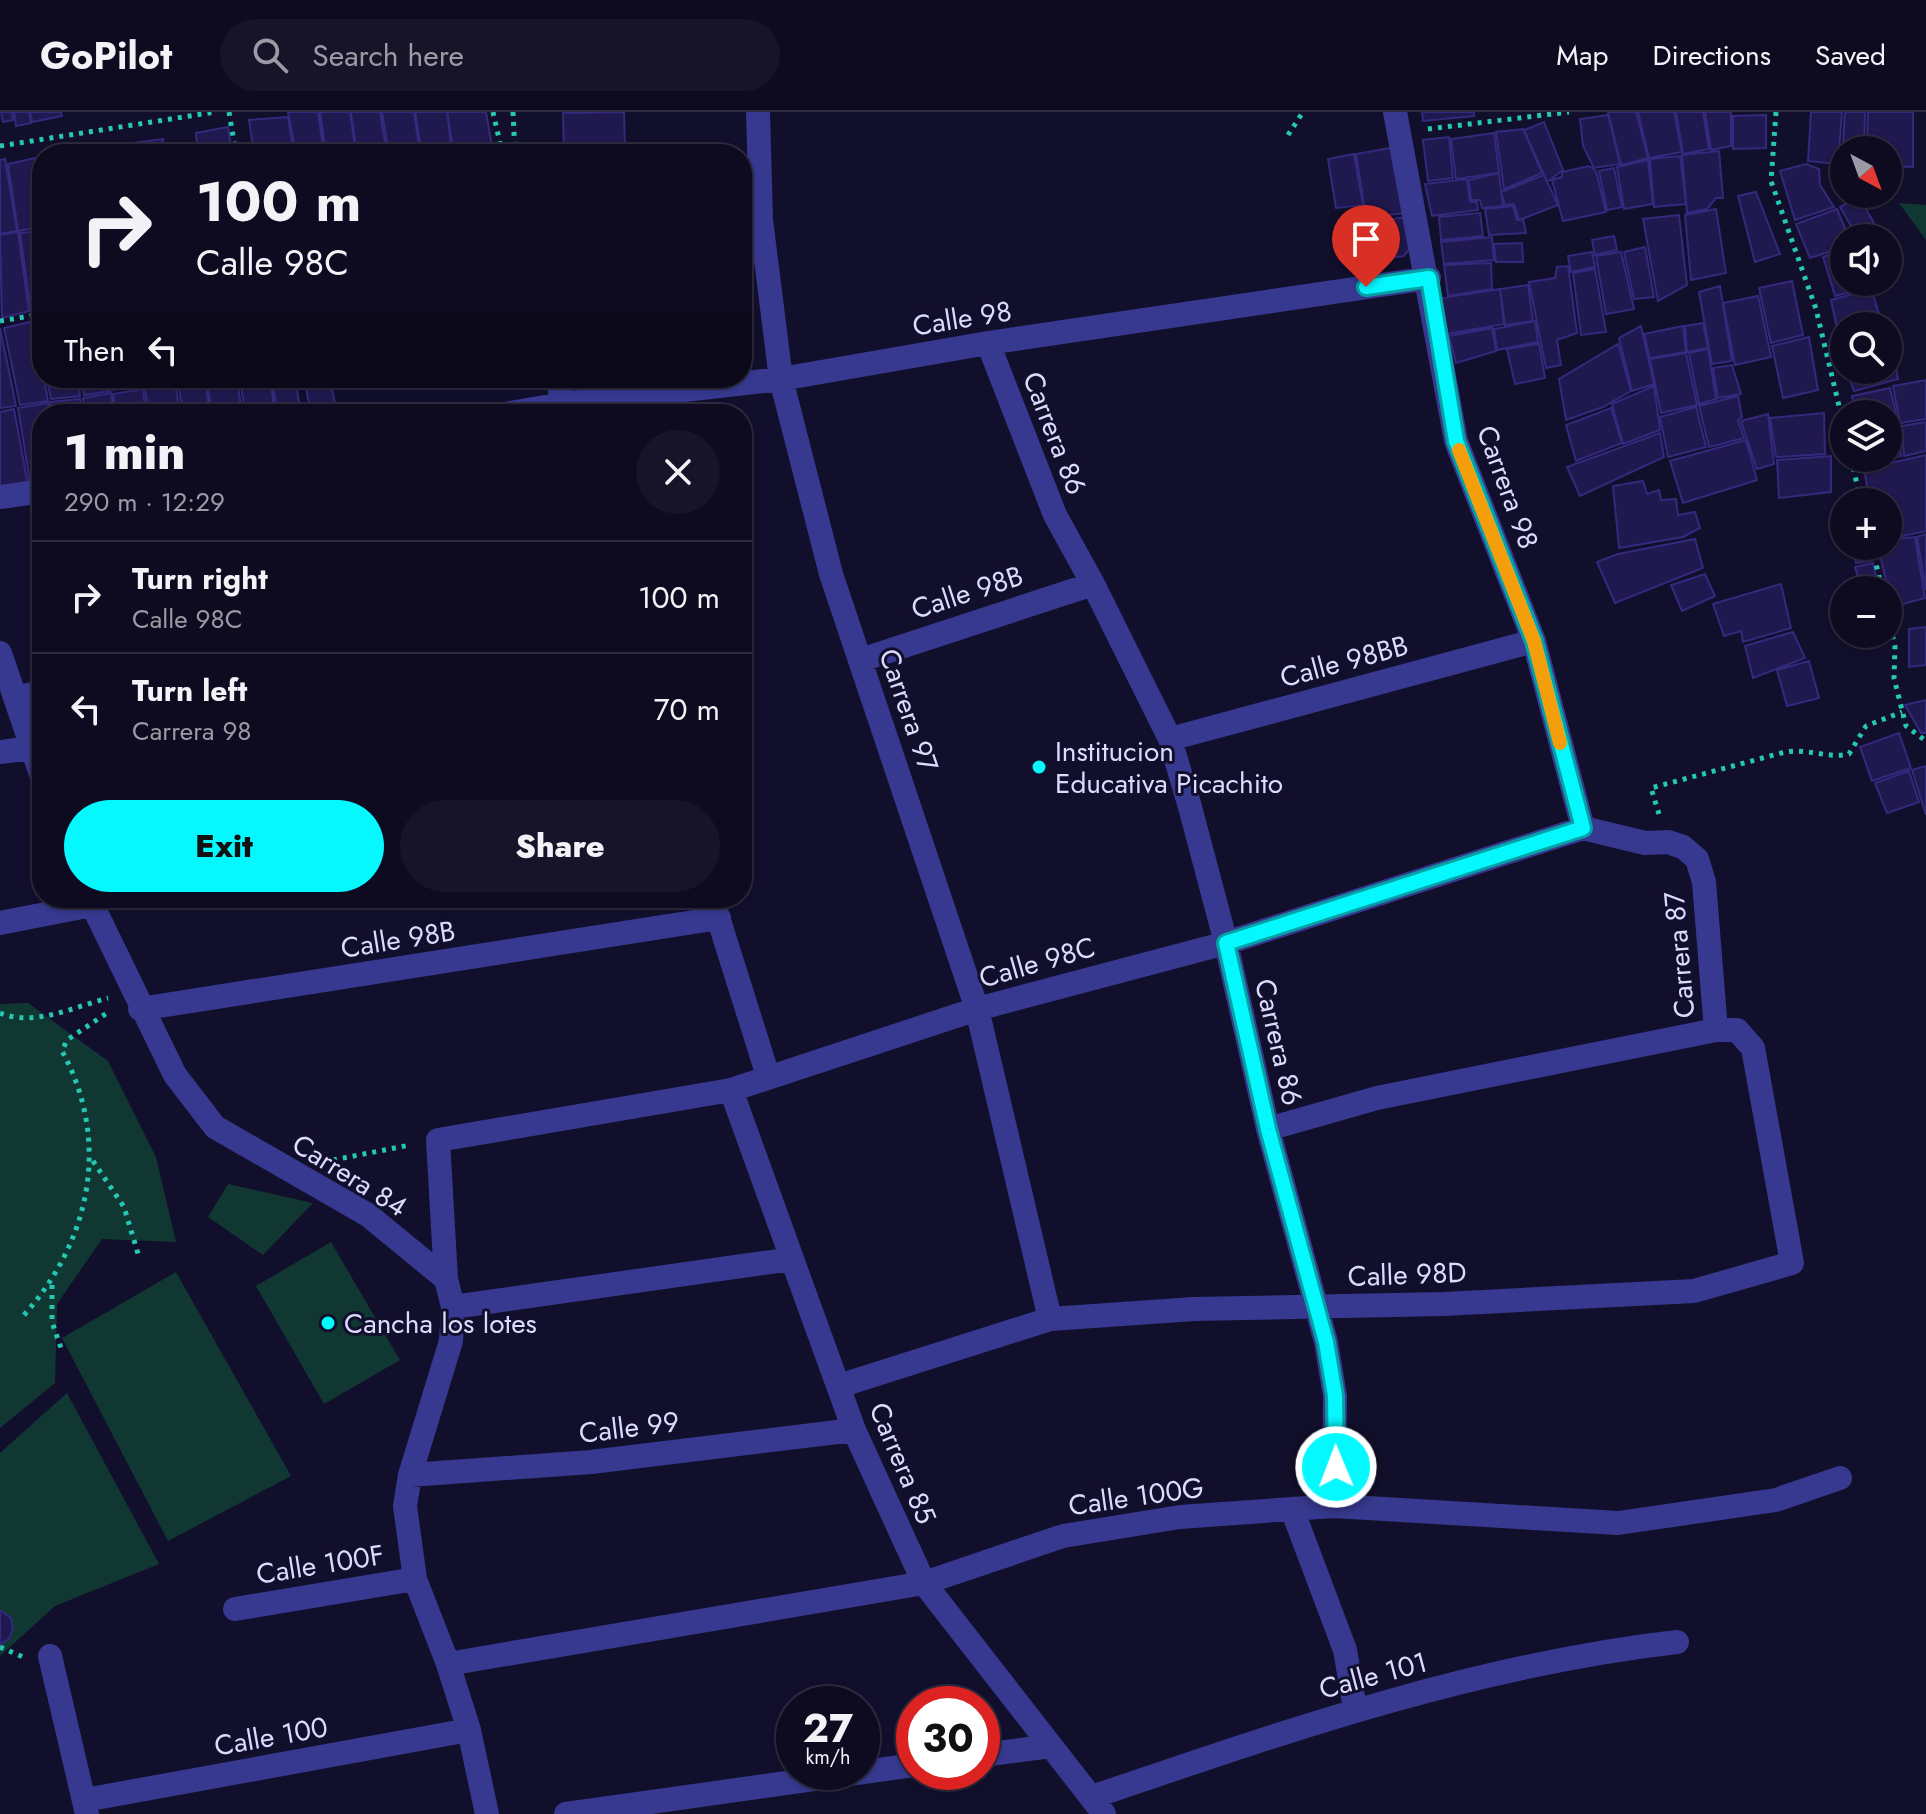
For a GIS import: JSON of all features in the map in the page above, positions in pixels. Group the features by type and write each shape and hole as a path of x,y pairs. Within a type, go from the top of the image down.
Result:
{"street":[{"name":"Carrera 97","path":"758,112 761,220 781,379 831,574 977,1009 1050,1319"},
{"name":"Carrera 98","path":"1397,122 1429,278 1456,441 1534,641 1583,828"},
{"name":"Calle 98","path":"752,383 988,343 1429,278"},
{"name":"Carrera 86","path":"988,343 1055,515 1170,739 1226,943 1268,1129 1317,1307 1335,1396 1334,1506"},
{"name":"Calle 98","path":"600,404 716,388"},
{"path":"0,497 32,492"},
{"name":"Calle 98B","path":"861,660 1093,584"},
{"name":"Calle 98BB","path":"1170,739 1534,641"},
{"path":"0,653 31,748 0,752"},
{"path":"15,698 32,694"},
{"path":"1583,828 1645,843"},
{"name":"Calle 98C","path":"438,1140 731,1090 977,1009 1226,943 1583,828"},
{"name":"Carrera 87","path":"1645,843 1668,842 1683,847 1697,859 1704,882 1716,1030 1737,1030 1753,1048 1792,1263"},
{"path":"0,923 65,908"},
{"name":"Carrera 84","path":"94,908 175,1075 215,1127 368,1215 446,1279"},
{"name":"Calle 98B","path":"135,998 325,982 716,908"},
{"path":"716,908 768,1076"},
{"path":"1268,1129 1377,1098 1716,1030"},
{"name":"Carrera 85","path":"731,1090 854,1430 924,1583 1098,1806"},
{"path":"438,1140 446,1279 453,1307 451,1341 410,1475 405,1506 415,1579 448,1664 469,1730 487,1814"},
{"path":"453,1307 792,1259"},
{"name":"Calle 98D","path":"839,1386 1050,1319 1194,1309 1317,1307 1694,1291 1792,1263"},
{"name":"Calle 99","path":"410,1475 591,1462 854,1430"},
{"name":"Calle 100G","path":"448,1664 924,1583 1063,1536 1180,1517 1334,1506 1618,1523 1776,1500 1840,1478"},
{"path":"1292,1509 1345,1650 1355,1709"},
{"name":"Calle 100F","path":"235,1609 415,1579"},
{"name":"Calle 101","path":"1098,1806 1355,1709 1590,1652 1677,1642"},
{"path":"50,1656 86,1807"},
{"name":"Calle 100","path":"86,1807 469,1730"},
{"path":"1000,1753 1051,1746"},
{"path":"566,1814 896,1768"}],"path":[{"path":"0,146 215,112"},
{"path":"229,112 234,144"},
{"path":"493,112 500,143"},
{"path":"513,112 515,144"},
{"path":"1288,135 1303,112"},
{"path":"1397,122 1569,112"},
{"path":"1776,112 1771,181 1807,282 1837,400"},
{"path":"0,321 32,316"},
{"path":"1895,648 1894,678 1906,726 1926,741"},
{"path":"1645,843 1659,816 1651,788 1785,752 1804,749 1840,756 1849,754 1866,726 1902,712"},
{"path":"0,1013 15,1019 37,1018 135,998"},
{"path":"24,1315 54,1276 76,1229 92,1160 79,1081 62,1051 67,1040 135,998"},
{"path":"285,1169 438,1140"},
{"path":"92,1160 124,1207 139,1257"},
{"path":"54,1276 50,1303 61,1348"}],"green space":[{"path":"1902,203 1926,205 1926,240 1902,207"},
{"path":"28,1003 108,1061 156,1157 176,1242 102,1239 57,1304 55,1383 0,1428 0,1004"},
{"path":"228,1184 313,1203 263,1255 208,1217"},
{"name":"Cancha los lotes","path":"331,1242 400,1360 324,1404 256,1286"},
{"path":"176,1272 291,1476 168,1541 62,1338"},
{"path":"67,1393 159,1564 55,1606 0,1656 0,1453"}],"building":[{"path":"1,112 12,112 13,120 3,122"},
{"path":"14,112 29,112 31,123 16,126"},
{"path":"30,112 61,112 62,116 32,122"},
{"path":"288,112 318,112 323,144 294,144"},
{"path":"320,112 350,112 355,144 325,144"},
{"path":"351,112 380,112 385,144 356,144"},
{"path":"382,112 414,112 419,144 387,144"},
{"path":"415,112 447,112 451,144 420,144"},
{"path":"447,112 486,112 492,144 452,144"},
{"path":"624,112 625,144 564,144 563,113"},
{"path":"1422,112 1474,112 1474,116 1423,121"},
{"path":"1608,112 1636,112 1648,158 1621,165"},
{"path":"1638,112 1674,112 1682,152 1649,158"},
{"path":"1676,112 1703,112 1709,149 1683,154"},
{"path":"1705,112 1731,112 1731,146 1711,150"},
{"path":"1811,112 1842,112 1840,136 1830,136 1830,163 1808,161"},
{"path":"1845,112 1865,112 1864,136 1844,136"},
{"path":"1868,112 1913,112 1913,167 1902,167 1902,136 1867,136"},
{"path":"1608,115 1620,164 1594,168 1583,146 1580,119"},
{"path":"1766,115 1766,148 1733,149 1733,116"},
{"path":"288,117 292,144 253,144 249,120"},
{"path":"1544,122 1563,170 1547,182 1524,130"},
{"path":"228,127 231,144 197,144 196,133"},
{"path":"1523,129 1542,173 1504,189 1496,132"},
{"path":"1494,133 1499,173 1456,179 1451,139"},
{"path":"1449,137 1453,178 1428,181 1423,140"},
{"path":"163,139 164,144 124,144"},
{"path":"1396,147 1407,213 1366,217 1356,154"},
{"path":"1719,151 1723,198 1716,198 1707,209 1687,213 1682,155"},
{"path":"1354,154 1363,205 1336,208 1328,159"},
{"path":"1680,156 1686,204 1654,207 1650,159"},
{"path":"5,159 17,231 0,234 0,160"},
{"path":"32,159 32,229 18,231 8,164"},
{"path":"1648,160 1653,204 1624,209 1617,167"},
{"path":"1806,164 1819,169 1820,185 1831,208 1795,220 1780,171"},
{"path":"1589,166 1596,171 1606,212 1563,221 1552,180 1562,177 1562,172"},
{"path":"1614,168 1622,207 1607,210 1599,171"},
{"path":"1499,173 1503,206 1482,208 1480,200 1471,200 1469,180"},
{"path":"1544,175 1558,205 1519,220 1514,204 1505,205 1501,192"},
{"path":"1467,179 1470,202 1477,202 1478,210 1432,216 1425,184"},
{"path":"1756,192 1780,254 1755,262 1738,196"},
{"path":"1513,206 1517,220 1523,219 1526,233 1489,235 1485,209"},
{"path":"1841,208 1865,208 1875,224 1850,224"},
{"path":"1716,209 1726,273 1691,280 1685,215"},
{"path":"1837,209 1843,224 1830,224 1830,252 1810,258 1796,224"},
{"path":"1480,213 1483,236 1441,240 1439,217"},
{"path":"1679,215 1687,285 1658,301 1643,219"},
{"path":"1406,217 1410,248 1404,256 1373,260 1368,222"},
{"path":"18,232 29,311 2,318 0,235"},
{"path":"32,232 31,311 20,233"},
{"path":"1614,236 1617,250 1595,255 1592,240"},
{"path":"1492,237 1494,260 1444,264 1441,242"},
{"path":"1522,243 1523,262 1496,262 1494,244"},
{"path":"1645,247 1654,297 1634,299 1624,252"},
{"path":"1592,252 1595,267 1571,272 1568,256"},
{"path":"1621,252 1634,309 1606,314 1596,256"},
{"path":"1830,255 1830,280 1823,257"},
{"path":"1491,263 1492,289 1448,296 1444,265"},
{"path":"1568,266 1577,333 1557,340 1561,365 1546,368 1529,282 1555,278 1557,267"},
{"path":"1595,269 1606,332 1581,335 1573,273"},
{"path":"1792,281 1803,335 1771,343 1759,288"},
{"path":"1528,285 1533,321 1505,325 1500,289"},
{"path":"1720,286 1732,361 1712,364 1699,292"},
{"path":"1500,289 1504,324 1447,334 1441,298"},
{"path":"1758,296 1771,357 1735,365 1723,303"},
{"path":"1846,296 1873,296 1878,312 1834,312 1831,300"},
{"path":"32,321 32,388 46,388 48,401 20,405 4,328"},
{"path":"1535,321 1538,342 1497,350 1494,329"},
{"path":"1703,323 1708,348 1687,352 1685,326"},
{"path":"1641,326 1654,384 1632,391 1619,338"},
{"path":"1683,326 1686,352 1650,358 1644,334"},
{"path":"0,328 16,406 0,408"},
{"path":"1492,328 1496,351 1456,363 1449,336"},
{"path":"1809,337 1818,390 1783,398 1772,346"},
{"path":"1539,344 1545,378 1515,384 1507,349"},
{"path":"1618,344 1631,391 1603,407 1566,420 1559,379"},
{"path":"1708,349 1716,399 1699,404 1689,353"},
{"path":"1686,353 1697,405 1661,413 1650,359"},
{"path":"1732,365 1741,394 1718,398 1713,368"},
{"path":"1926,380 1926,419 1902,423 1902,400 1896,400 1893,386"},
{"path":"1851,384 1880,384 1854,391"},
{"path":"1654,386 1660,430 1623,444 1612,404"},
{"path":"49,388 79,388 80,396 51,399"},
{"path":"83,388 110,388 110,391 84,395"},
{"path":"176,388 178,404 147,404 145,389"},
{"path":"179,388 206,388 209,404 181,404"},
{"path":"208,388 238,388 241,404 211,404"},
{"path":"241,388 271,388 274,404 244,404"},
{"path":"273,388 297,388 299,404 276,404"},
{"path":"306,388 332,388 335,404 309,404"},
{"path":"1890,388 1893,400 1853,400 1852,396"},
{"path":"143,389 145,404 114,404 113,394"},
{"path":"111,393 113,404 84,404 83,398"},
{"path":"1738,396 1742,417 1738,420 1744,438 1709,447 1699,406"},
{"path":"80,399 81,404 50,404"},
{"path":"32,406 31,488 18,408"},
{"path":"1696,407 1706,447 1668,457 1660,417"},
{"path":"1611,408 1622,443 1576,461 1566,425"},
{"path":"14,409 28,485 0,489 0,412"},
{"path":"1824,413 1825,454 1776,457 1770,418"},
{"path":"1768,414 1774,464 1757,469 1741,421"},
{"path":"1926,422 1926,451 1904,456 1902,426"},
{"path":"1660,433 1664,457 1580,496 1567,467"},
{"path":"1746,440 1757,480 1683,503 1670,461"},
{"path":"1926,455 1926,531 1902,536 1902,488 1867,488 1865,472 1902,472 1902,460"},
{"path":"1830,456 1830,492 1779,498 1777,460"},
{"path":"1643,481 1647,494 1659,490 1661,500 1676,499 1678,515 1695,512 1700,528 1683,537 1619,548 1613,486"},
{"path":"1926,534 1926,590 1917,537"},
{"path":"1915,537 1925,598 1902,604 1902,576 1885,576 1881,560 1902,560 1902,538"},
{"path":"1695,539 1703,568 1615,603 1597,562 1618,554"},
{"path":"1873,563 1876,576 1858,576 1855,567"},
{"path":"1705,574 1715,596 1682,611 1671,585"},
{"path":"1781,584 1791,628 1743,642 1741,631 1724,636 1713,604"},
{"path":"1926,627 1926,665 1909,667 1909,629"},
{"path":"1793,632 1805,658 1753,678 1745,646"},
{"path":"1809,661 1819,698 1787,706 1777,670"},
{"path":"1926,700 1926,733 1921,733 1905,705"},
{"path":"1899,733 1911,768 1872,781 1860,747"},
{"path":"1926,766 1926,815 1912,770"},
{"path":"1909,771 1919,802 1887,813 1875,783"},
{"path":"0,1610 11,1618 13,1629 9,1639 0,1644"}],"slow traffic":[{"path":"1459,450 1534,641 1560,743"}],"place":[{"name":"Institucion Educativa Picachito","path":"1039,767"},
{"name":"Cancha los lotes","path":"328,1323"}],"route":[{"path":"1336,1467 1335,1396 1326,1342 1268,1129 1226,943 1583,828 1534,641 1456,441 1429,278 1366,287"}]}
